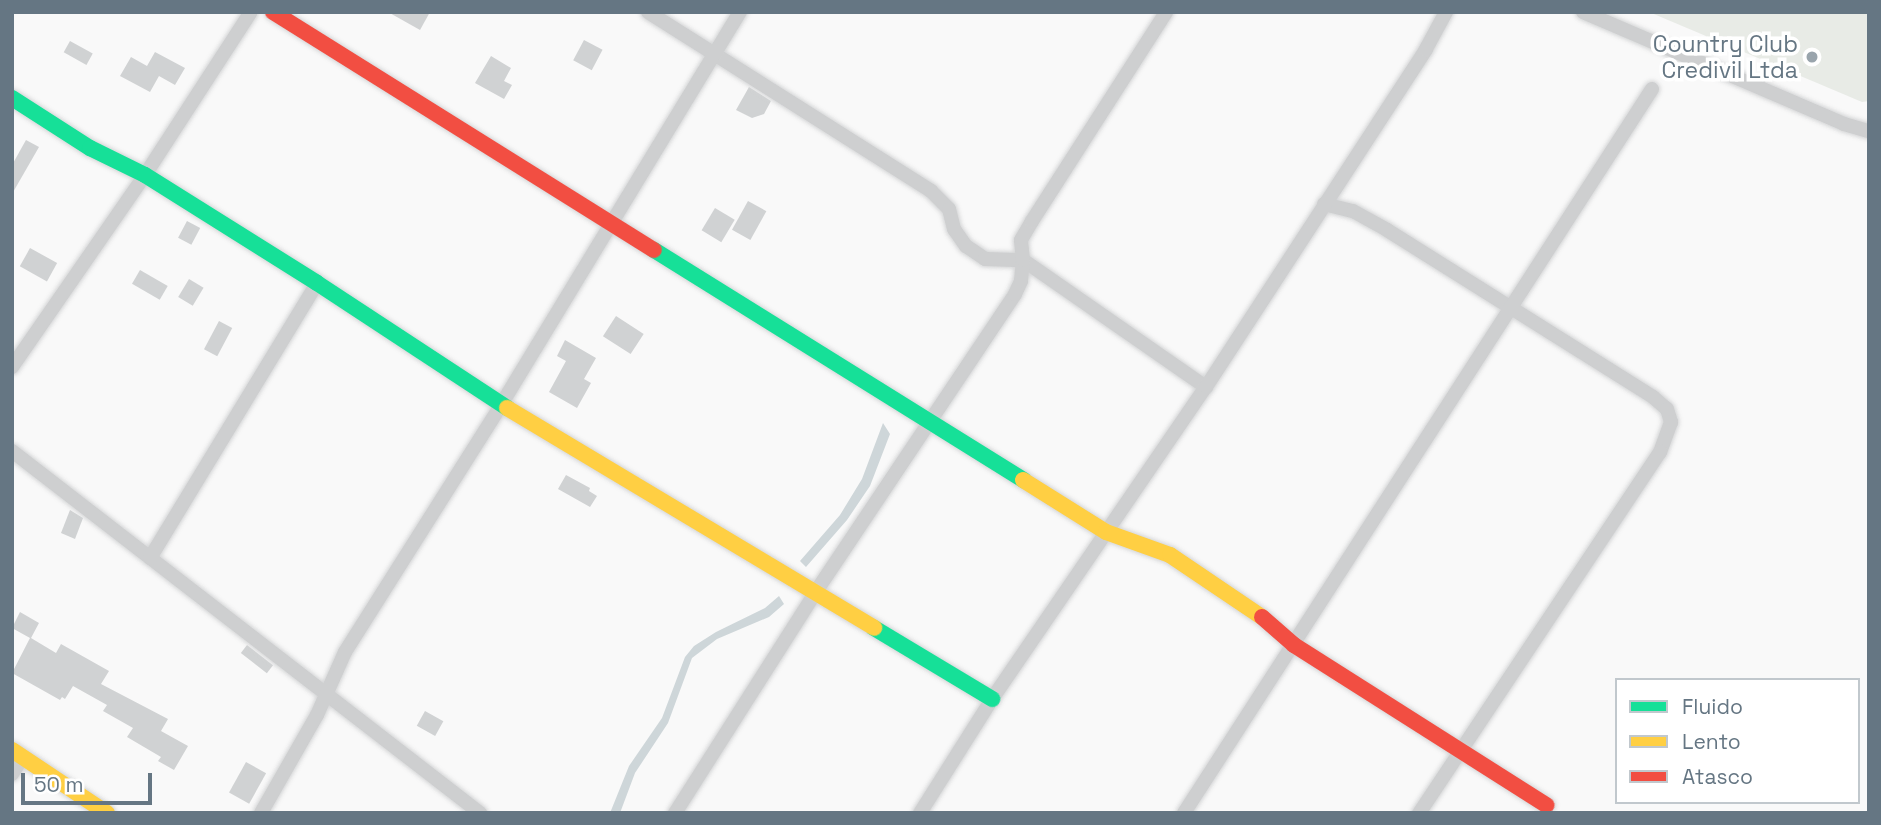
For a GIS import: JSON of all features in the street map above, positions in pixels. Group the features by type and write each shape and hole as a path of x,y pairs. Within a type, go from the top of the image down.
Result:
{"street":[{"path":"12,367 145,175 251,12"},
{"path":"273,12 1106,532 1170,555 1196,570 1268,621 1294,645 1546,805"},
{"path":"648,12 931,191 948,209 954,229 966,246 985,259 1023,260 1206,387"},
{"path":"261,813 314,722 345,652 501,405 740,12"},
{"path":"675,813 815,593 1015,294 1021,281 1021,240 1166,12"},
{"path":"920,813 992,699 1206,387 1426,49 1446,12"},
{"path":"1583,12 1844,124 1869,131"},
{"path":"1184,813 1652,89"},
{"path":"12,98 90,148 145,175 317,283 501,405 992,699"},
{"path":"1324,204 1353,211 1376,224 1653,397 1667,410 1671,422 1660,452 1419,813"},
{"path":"150,558 317,283"},
{"path":"12,451 481,813"},
{"path":"12,774 18,753 107,813"}],"shaded area":[{"name":"Country Club Credivil Ltda","path":"1649,12 1869,12 1869,101 1862,102"},
{"path":"883,423 890,434 870,486 847,520 806,567 800,561 840,515 862,479"},
{"path":"779,596 784,604 769,617 717,639 692,658 668,723 635,773 620,813 610,813 629,766 662,718 685,657 694,646 765,608"}],"building":[{"path":"388,12 430,12 420,30"},
{"path":"584,40 603,50 592,70 573,60"},
{"path":"70,41 93,54 86,65 64,52"},
{"path":"155,52 185,68 175,85 159,76 150,92 120,76 131,57 147,66"},
{"path":"491,56 511,68 504,81 512,85 504,99 475,83"},
{"path":"749,87 771,101 764,114 752,118 736,110"},
{"path":"26,140 39,147 12,194 12,165"},
{"path":"748,201 766,211 750,240 732,230"},
{"path":"715,208 735,220 721,242 702,230"},
{"path":"187,221 200,228 191,245 178,238"},
{"path":"30,248 57,263 47,281 20,266"},
{"path":"140,270 168,286 160,300 132,284"},
{"path":"189,279 204,288 193,306 178,297"},
{"path":"616,316 644,334 631,354 603,336"},
{"path":"219,321 232,328 217,356 204,349"},
{"path":"565,340 596,358 584,379 591,383 577,408 549,392 566,361 557,356"},
{"path":"566,475 590,488 589,491 597,496 590,507 558,489"},
{"path":"70,510 83,518 75,539 61,533"},
{"path":"20,612 39,623 31,638 56,653 61,644 109,671 101,684 168,719 161,731 188,746 174,770 158,761 161,757 127,737 133,728 103,711 107,705 73,686 65,699 62,697 60,700 12,673 30,638 12,628"},
{"path":"247,645 273,665 267,673 241,653"},
{"path":"425,711 443,721 435,736 417,726"},
{"path":"246,762 266,773 249,804 229,793"}],"traffic: fast":[{"path":"12,98 90,148 145,175 317,283 507,408"},
{"path":"654,250 1023,480"},
{"path":"874,628 992,699"}],"traffic: slow":[{"path":"507,408 874,628"},
{"path":"1023,480 1106,532 1170,555 1262,617"},
{"path":"12,750 107,813"}],"traffic: jam":[{"path":"273,12 654,250"},
{"path":"1262,617 1294,645 1546,805"}],"place":[{"name":"Country Club Credivil Ltda","path":"1812,57"}]}
